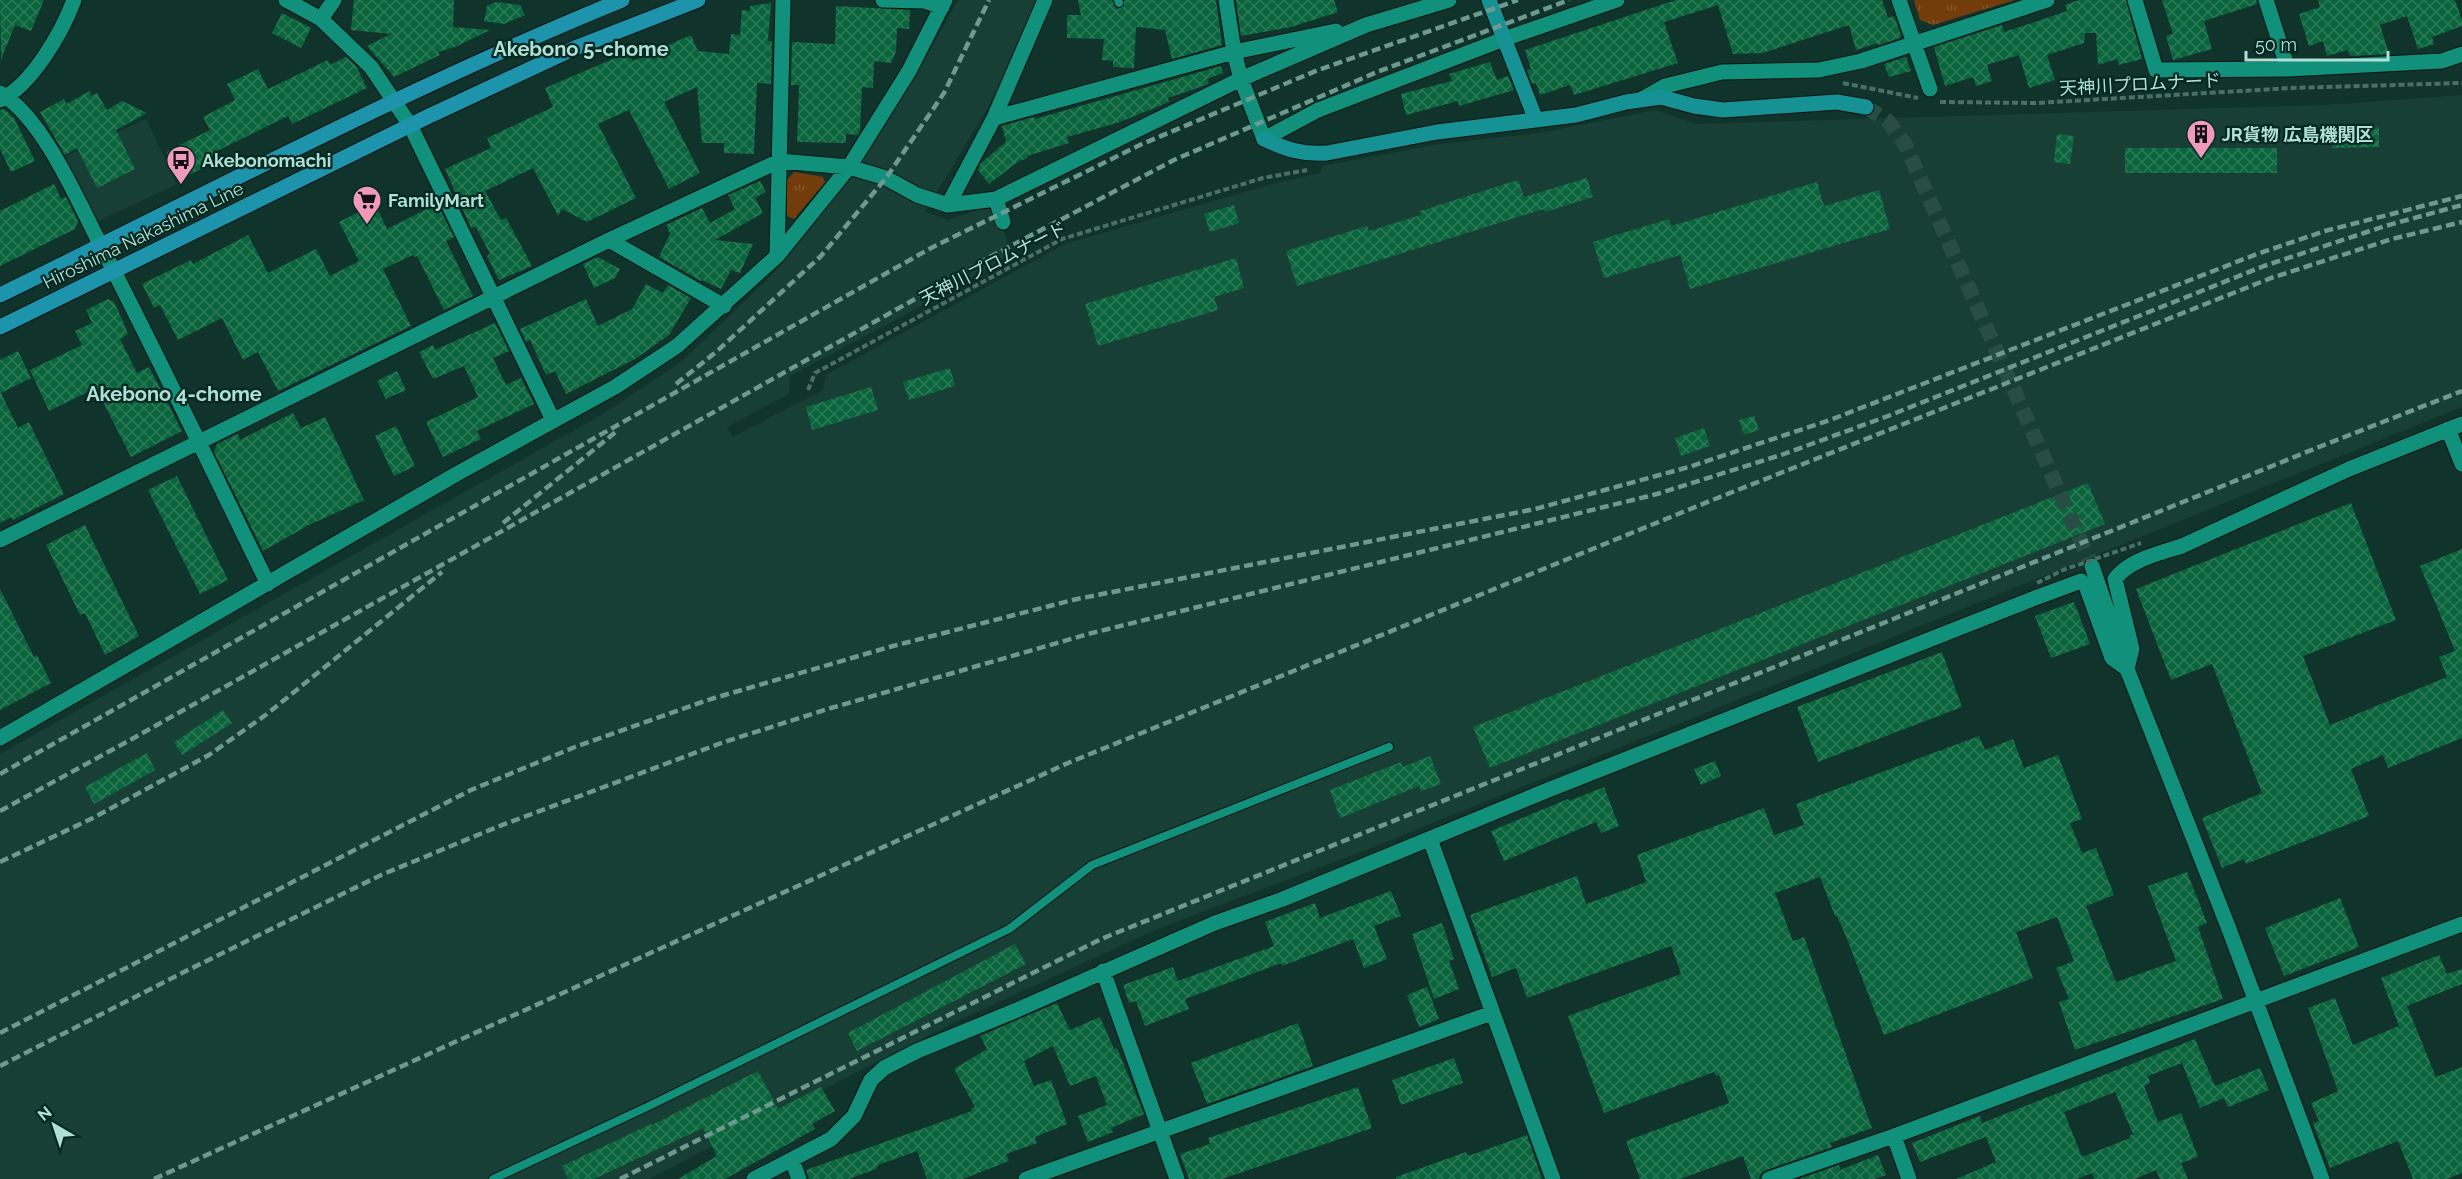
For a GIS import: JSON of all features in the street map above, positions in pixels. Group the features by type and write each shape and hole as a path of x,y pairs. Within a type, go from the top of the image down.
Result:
{"main road":[{"name":"Hiroshima Nakashima Line","path":"0,295 394,102 564,23 622,0"},
{"name":"Hiroshima Nakashima Line","path":"0,327 410,125 575,48 698,0"}],"street":[{"path":"74,0 49,48 28,77 2,96 30,120 54,156 115,270 268,584"},
{"path":"286,0 321,19 371,67 410,125 553,420"},
{"path":"321,19 334,0"},
{"path":"777,256 783,0"},
{"path":"0,738 460,472 615,387 677,346 777,256 849,167 909,70 944,3 883,0"},
{"path":"948,205 994,118 1045,0"},
{"path":"1226,0 1234,52 1241,79 1264,139 1287,150 1315,154 1437,132 1576,115 1642,99 1661,97 1694,106 1723,110 1837,102 1866,106"},
{"path":"994,118 1234,52 1366,25 1449,0"},
{"path":"1489,0 1536,120"},
{"path":"1264,139 1318,110 1503,39 1617,0"},
{"path":"1899,0 1929,97"},
{"path":"1642,99 1665,86 1722,72 1819,70 1861,61 2047,0"},
{"path":"2135,0 2156,70 2288,69 2442,61 2462,54"},
{"path":"2266,0 2288,69"},
{"path":"0,540 609,240 779,161 849,167 886,178 917,195 948,205 996,199 1241,79 1366,25"},
{"path":"996,199 1003,222"},
{"path":"609,240 724,306"},
{"path":"2127,669 2132,649 2115,579 2120,572 2349,469 2455,427 2462,465"},
{"path":"2092,566 2127,669 2257,1002 2322,1179"},
{"path":"754,1179 831,1139 854,1116 871,1080 884,1068 917,1051 1204,928 1283,899 2081,581 2086,586 2112,658 2127,669"},
{"path":"1430,839 1553,1179"},
{"path":"1769,1179 1894,1136 2462,924"},
{"path":"1103,971 1177,1179"},
{"path":"1026,1179 1492,1013"},
{"path":"1894,1136 1910,1179"},
{"path":"792,1160 799,1179"}],"lane":[{"path":"493,1179 649,1106 1009,929 1092,865 1389,747"}],"path":[{"name":"天神川プロムナード","path":"1841,83 1929,97 2037,103 2292,88 2462,83"},
{"name":"天神川プロムナード","path":"808,390 815,373 1062,239 1263,178 1313,169"},
{"path":"2037,583 2063,570 2141,543"}],"shaded area":[{"path":"958,0 1039,0 990,104 925,212 949,220 994,204 1011,252 980,275 790,376 789,394 727,427 733,437 823,390 826,375 1065,244 1272,184 1320,173 1322,166 1440,144 1540,133 1656,110 1695,124 2324,105 2462,95 2462,407 1366,850 1160,928 957,1021 649,1179 0,1179 0,754 596,418 680,363 774,273 852,177 914,79"},
{"path":"146,119 177,184 95,223 64,157"}],"green space":[{"path":"1914,0 2015,0 1933,25 1920,20"},
{"path":"795,172 823,177 825,182 794,219 787,216 787,179"}],"building":[{"path":"0,0 44,0 31,31 15,25 1,60"},
{"path":"354,0 454,0 453,27 490,30 455,47 438,52 440,55 394,77 367,46 391,34 351,30"},
{"path":"1078,0 1112,0 1118,9 1124,6 1124,0 1216,0 1222,45 1172,59 1165,30 1136,27 1134,68 1113,67 1113,61 1102,60 1104,39 1067,38 1067,15 1081,15"},
{"path":"1236,0 1334,0 1338,12 1291,27 1241,36"},
{"path":"1676,0 1882,0 1888,18 1894,16 1901,35 1900,38 1856,50 1849,25 1763,53 1733,54 1718,5 1664,22 1678,63 1574,95 1570,85 1540,95 1536,83 1532,84 1527,70 1531,69 1525,50"},
{"path":"2079,0 2126,0 2142,59 2119,65 2117,59 2098,65 2096,33 2085,33 2084,43 2047,55 2055,80 2029,88 2019,55 1987,65 1992,81 1976,86 1973,77 1945,86 1934,47 2002,25 2004,32 2067,11 2065,5"},
{"path":"2162,0 2256,0 2257,4 2204,21 2212,49 2173,60 2166,36 2173,34"},
{"path":"2318,0 2455,0 2462,26 2432,37 2434,44 2418,49 2407,16 2380,25 2389,54 2350,56 2348,50 2327,56 2323,41 2309,46 2299,14 2320,7"},
{"path":"496,2 520,5 525,15 504,24 484,21 487,6"},
{"path":"771,3 768,41 772,41 771,84 757,83 754,154 724,153 724,143 702,143 697,87 664,102 700,173 669,189 629,110 598,124 636,198 587,222 562,209 558,216 533,168 485,191 501,220 506,218 532,266 499,280 487,256 490,254 476,227 471,228 445,169 491,148 487,138 553,107 545,88 629,52 633,61 691,35 698,51 729,54 731,34 740,35 742,10 750,11 750,6"},
{"path":"836,6 910,10 909,29 897,28 896,52 891,63 874,61 873,88 862,87 858,135 846,134 846,143 797,142 799,85 791,85 792,42 835,44"},
{"path":"282,13 311,28 301,48 272,33"},
{"path":"346,57 356,66 367,88 292,124 288,116 217,151 221,159 179,180 166,152 210,130 203,117 235,100 227,84 258,69 268,89 328,60 330,65"},
{"path":"1906,57 1911,71 1889,77 1884,64"},
{"path":"1490,62 1497,80 1508,76 1514,90 1459,106 1458,101 1406,115 1401,94 1452,81 1449,74"},
{"path":"1221,66 1223,73 1207,79 1209,84 1168,98 1169,102 1120,122 1067,137 1069,143 1027,156 1028,158 1019,161 989,184 978,170 981,163 1006,142 1002,126 1034,117 1035,119"},
{"path":"90,91 91,96 97,93 107,110 122,101 147,113 116,130 135,169 97,188 77,148 65,155 40,112 64,99 66,104"},
{"path":"4,109 14,118 35,161 11,172 0,149 0,110"},
{"path":"2379,127 2379,147 2332,148 2332,128"},
{"path":"2057,134 2074,136 2070,164 2054,162"},
{"name":"JR貨物 広島機関区","path":"2125,148 2277,148 2277,173 2125,173"},
{"path":"1587,178 1593,197 1545,212 1544,209 1297,286 1286,251 1367,226 1369,231 1421,215 1420,211 1518,180 1524,197"},
{"path":"760,181 766,192 755,198 763,213 715,240 753,244 740,273 731,270 721,289 701,281 659,257 670,234 666,225 702,208 710,223 735,209 728,195"},
{"path":"1817,182 1824,206 1879,190 1890,229 1690,289 1680,255 1604,278 1593,242 1669,219 1671,226"},
{"path":"54,184 61,199 66,197 78,221 75,229 0,266 0,211"},
{"path":"375,204 387,229 437,204 454,237 446,241 473,296 444,310 417,256 413,255 383,269 411,326 278,391 258,352 243,360 222,318 178,340 160,305 154,308 142,284 191,260 193,264 248,235 268,273 316,249 330,276 359,261 339,222"},
{"path":"1234,205 1239,223 1210,232 1204,214"},
{"path":"598,257 620,269 615,278 594,288 583,264"},
{"path":"1236,258 1244,288 1214,297 1218,310 1098,346 1085,304"},
{"path":"646,284 663,293 668,285 691,298 669,335 635,359 566,394 555,371 546,375 530,340 526,342 520,329 586,299 598,326 632,309"},
{"path":"108,299 114,302 128,334 120,339 137,373 149,367 182,431 131,457 96,388 49,411 30,370 82,345 75,331 92,323 86,310"},
{"path":"495,323 509,351 493,358 506,385 521,378 534,404 477,431 481,439 443,457 426,422 478,397 464,366 433,379 419,352 433,345 435,350"},
{"path":"18,351 31,378 1,393 18,428 29,422 64,494 13,520 11,517 0,523 0,360"},
{"path":"950,368 955,386 909,400 903,382"},
{"path":"397,371 406,390 386,399 377,381"},
{"path":"871,387 878,410 812,430 806,407"},
{"path":"293,413 301,428 325,417 364,500 309,525 263,551 214,452 217,444 238,434 240,440"},
{"path":"1754,416 1759,430 1744,435 1739,420"},
{"path":"396,426 415,466 394,476 375,436"},
{"path":"1704,428 1710,446 1681,456 1675,438"},
{"path":"177,476 228,580 200,594 148,490"},
{"path":"2088,483 2105,524 1490,768 1473,727"},
{"path":"2351,503 2396,620 2303,656 2330,725 2447,677 2439,657 2455,651 2420,566 2462,549 2462,738 2388,768 2383,755 2351,769 2369,816 2246,864 2244,859 2222,868 2202,818 2262,793 2212,664 2171,680 2136,589"},
{"path":"85,525 139,636 105,655 85,613 80,615 46,545"},
{"path":"0,589 34,657 37,655 51,683 0,710"},
{"path":"2074,602 2090,644 2051,658 2035,616"},
{"path":"1942,652 1962,707 1818,762 1797,707"},
{"path":"223,710 232,723 182,755 174,742"},
{"path":"1979,736 1985,750 2013,739 2024,768 2058,755 2082,819 2070,823 2082,853 2096,848 2114,895 2086,906 2116,982 2176,961 2148,886 2187,872 2207,923 2198,927 2223,999 2075,1050 2059,1002 2069,999 2056,968 2074,961 2057,917 2016,932 2033,978 1884,1035 1820,877 1775,893 1793,941 1804,937 1872,1128 1830,1143 1832,1147 1766,1170 1761,1173 1759,1179 1751,1179 1743,1156 1680,1179 1640,1179 1626,1141 1729,1103 1719,1075 1716,1076 1714,1072 1604,1113 1568,1016 1681,974 1671,946 1527,998 1516,968 1492,977 1470,915 1577,876 1586,904 1646,882 1637,855 1764,808 1774,835 1804,825 1796,804"},
{"path":"147,753 155,770 94,804 85,787"},
{"path":"1430,756 1441,784 1421,791 1419,786 1340,818 1330,790 1401,762 1403,767"},
{"path":"1715,761 1721,776 1701,785 1694,769"},
{"path":"1604,787 1619,826 1601,833 1596,822 1504,861 1491,831 1568,799 1569,801"},
{"path":"1391,891 1401,916 1374,926 1387,959 1364,968 1353,939 1185,999 1189,1009 1145,1026 1136,1001 1129,1003 1123,985 1173,967 1178,981 1274,946 1265,922 1315,903 1320,918"},
{"path":"2340,898 2359,947 2284,976 2265,928"},
{"path":"1442,923 1454,959 1449,961 1459,989 1434,999 1412,934"},
{"path":"1015,944 1026,964 857,1051 848,1033"},
{"path":"2439,955 2447,974 2462,969 2462,984 2407,1006 2436,1077 2462,1067 2462,1173 2447,1179 2413,1179 2398,1141 2330,1168 2313,1123 2319,1121 2311,1103 2338,1091 2308,1008 2335,998 2353,1045 2399,1026 2381,978"},
{"path":"1427,987 1439,1019 1419,1027 1407,995"},
{"path":"1057,1003 1070,1030 1100,1017 1114,1049 1117,1048 1144,1114 1111,1128 1113,1132 1088,1142 1078,1116 1107,1105 1096,1076 1070,1086 1053,1046 1024,1061 1034,1086 1051,1080 1067,1124 1035,1137 1037,1143 1006,1154 1009,1161 963,1179 927,1179 917,1151 878,1165 876,1169 849,1179 809,1179 806,1170 972,1111 971,1109 975,1107 954,1069 987,1049 980,1036"},
{"path":"1298,1023 1313,1066 1207,1104 1191,1063"},
{"path":"2195,1039 2215,1086 2260,1068 2269,1090 2228,1107 2224,1098 2200,1108 2182,1063 2148,1076 2150,1083 2144,1086 2158,1122 2181,1113 2198,1157 2181,1163 2188,1179 2160,1179 2156,1170 2135,1179 2094,1179 2092,1173 2077,1179 1956,1179 1996,1162 1986,1137 1920,1162 1912,1143 1980,1116 1982,1123","holes":["2115,1092 2133,1134 2129,1136 2130,1138 2082,1157 2064,1112"]},
{"path":"1454,1058 1463,1083 1401,1105 1392,1080"},
{"path":"758,1071 778,1109 821,1087 835,1111 812,1124 815,1129 725,1179 678,1179 717,1156 703,1128 594,1179 568,1179 562,1166 652,1125"},
{"path":"1358,1087 1372,1128 1222,1179 1189,1179 1180,1154 1210,1144 1208,1138"},
{"path":"1527,1135 1542,1179 1396,1179 1396,1177 1466,1152 1468,1156"},
{"path":"1878,1155 1886,1175 1875,1179 1799,1179 1839,1165 1840,1170"}],"tunnel":[{"path":"1866,107 1888,121 1905,144 2092,566"}],"railway":[{"path":"676,384 716,352 821,256 886,178 944,93 989,0"},
{"path":"0,774 931,248 1142,144 1318,70 1518,0"},
{"path":"0,811 988,258 1174,160 1377,72 1569,0"},
{"path":"0,1033 471,790 575,747 711,699 893,646 1077,599 1535,509 1689,467 1830,420 2257,254 2325,231 2462,196"},
{"path":"0,1066 381,875 497,827 724,742 831,708 1092,633 1657,494 1784,454 1888,416 2264,266 2385,226 2462,205"},
{"path":"154,1179 1068,763 1710,501 2271,278 2392,239 2462,222"},
{"path":"620,1179 1101,939 2462,391"},
{"path":"503,523 617,431"},
{"path":"0,862 93,818 209,755 267,714 442,572"}],"place":[{"name":"JR貨物 広島機関区","path":"2201,160"},
{"name":"Akebonomachi","path":"181,186"},
{"name":"FamilyMart","path":"367,226"}],"district":[{"name":"Akebono 5-chome","path":"581,49"},
{"name":"Akebono 4-chome","path":"174,394"}]}
